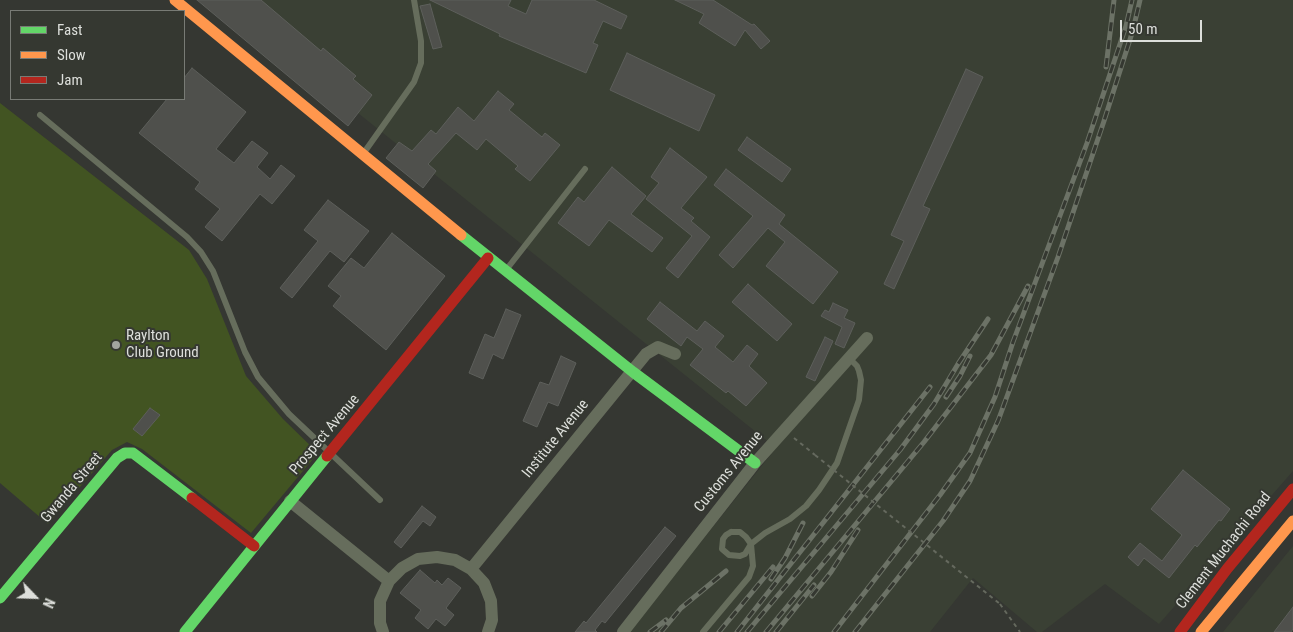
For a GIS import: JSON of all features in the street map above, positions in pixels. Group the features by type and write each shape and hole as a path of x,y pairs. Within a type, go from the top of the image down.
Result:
{"street":[{"path":"175,0 505,272 754,463"},
{"name":"Prospect Avenue","path":"185,632 488,258"},
{"name":"Customs Avenue","path":"623,632 754,463 867,338"},
{"name":"Institute Avenue","path":"471,569 646,354 658,347 675,354"},
{"name":"Gwanda Street","path":"0,598 117,458 125,453 133,453 146,462 254,546"},
{"name":"Clement Muchachi Road","path":"1180,632 1228,569 1293,490"},
{"path":"290,501 389,581"},
{"path":"1201,632 1293,521"},
{"path":"383,632 380,623 380,601 389,581 402,568 418,559 437,557 455,560 471,569 484,583 491,601 492,620 488,632"}],"lane":[{"path":"362,155 414,82 421,64 421,41 414,0"},
{"path":"40,115 187,237 201,252 213,271 245,352 258,377 289,414 380,500"},
{"path":"505,272 585,169"},
{"path":"703,632 744,585 753,566 752,544 746,537 740,532 731,532 726,535 722,545 724,552 735,556 745,554 752,544 764,534 790,519 806,506 837,463 859,400 861,380 857,366 849,358"}],"path":[{"path":"784,430 1000,604 1020,632"}],"shaded area":[{"path":"217,0 1293,0 1293,471 1159,624 1105,584 1042,632 1037,632 973,578 930,632 629,632 776,448"},
{"path":"1293,546 1293,632 1223,632"}],"green space":[{"name":"Raylton Club Ground","path":"0,103 189,250 207,279 246,376 283,419 318,453 251,533 142,449 127,442 112,450 48,524 0,483"}],"building":[{"path":"197,0 261,0 321,51 323,48 356,76 353,79 372,95 348,126"},
{"path":"430,0 511,0 508,6 526,14 532,0 594,0 627,16 621,29 603,21 593,43 598,45 586,73 499,36 500,34"},
{"path":"675,0 713,0 752,25 754,24 770,41 761,49 745,30 735,46 699,23 704,14"},
{"path":"430,4 442,47 433,49 420,6"},
{"path":"627,53 715,95 699,131 610,90"},
{"path":"192,68 246,112 216,149 234,163 252,141 268,153 257,167 270,179 281,165 295,176 272,204 260,194 222,241 205,227 220,209 195,189 200,182 139,133 166,100 185,100 185,77"},
{"path":"966,69 983,77 923,206 930,209 894,289 884,284 904,241 891,235"},
{"path":"498,91 514,104 509,110 542,137 545,133 560,145 530,181 515,169 518,166 486,139 477,150 456,133 428,164 436,171 423,188 386,158 399,142 412,151 431,130 436,134 458,107 474,121"},
{"path":"747,137 791,169 782,182 738,150"},
{"path":"670,148 707,177 681,208 694,218 691,221 710,237 678,278 666,268 692,236 646,199 659,183 651,177"},
{"path":"612,167 646,196 631,214 663,238 652,252 609,220 589,246 558,223 578,197 584,202"},
{"path":"726,169 785,215 779,224 838,272 813,304 766,266 785,242 768,228 733,268 719,255 753,216 714,185"},
{"path":"328,200 369,231 344,262 330,251 292,298 280,288 318,241 304,230"},
{"path":"392,233 445,276 386,350 333,306 341,296 328,286 351,258 364,268"},
{"path":"748,284 792,324 777,341 732,302"},
{"path":"660,302 697,331 705,321 724,336 715,347 733,362 747,345 758,354 749,366 767,383 746,406 690,365 703,349 687,337 681,346 647,319"},
{"path":"833,303 848,310 844,318 855,323 844,348 835,344 842,327 821,316 825,310 829,312"},
{"path":"506,309 521,315 503,359 493,354 483,379 469,373 485,334 494,338"},
{"path":"825,337 833,341 815,381 806,377"},
{"path":"561,356 576,363 558,406 548,402 537,427 523,421 540,382 549,385"},
{"path":"150,408 160,415 142,436 133,429"},
{"path":"1183,470 1230,509 1197,547 1195,545 1169,578 1144,558 1138,566 1128,557 1140,543 1162,561 1182,535 1151,509"},
{"path":"422,506 436,517 430,526 423,521 401,548 394,542"},
{"path":"665,527 676,536 605,623 602,621 595,630 597,632 575,632 584,621 586,623"},
{"path":"420,570 435,583 437,580 442,585 448,578 461,588 446,608 454,615 445,626 436,619 428,629 415,618 421,610 400,593"},
{"path":"1293,607 1293,629 1291,632 1274,632"}],"railway":[{"path":"1106,67 1114,0"},
{"path":"834,632 940,495 970,453 995,397 1013,342 1087,143 1126,26 1132,0"},
{"path":"855,632 943,521 970,481 998,421 1058,257 1104,121 1133,30 1140,0"},
{"path":"766,632 924,442 991,355 1028,286"},
{"path":"747,632 900,450 934,404 988,319"},
{"path":"946,397 970,356"},
{"path":"737,632 930,387"},
{"path":"771,579 785,558 803,523"},
{"path":"812,596 831,572 858,530"},
{"path":"719,632 773,567"},
{"path":"661,632 681,608 726,571"},
{"path":"776,632 814,585"},
{"path":"650,632 666,620"}],"traffic: fast":[{"path":"461,235 633,372 755,463"},
{"path":"0,598 117,458 125,453 133,453 192,498"},
{"path":"185,632 327,456"}],"traffic: slow":[{"path":"175,0 461,235"},
{"path":"1201,632 1293,521"}],"traffic: jam":[{"path":"327,456 488,258"},
{"path":"1180,632 1227,569 1293,489"},
{"path":"192,498 254,546"}],"place":[{"name":"Raylton Club Ground","path":"116,345"}]}
